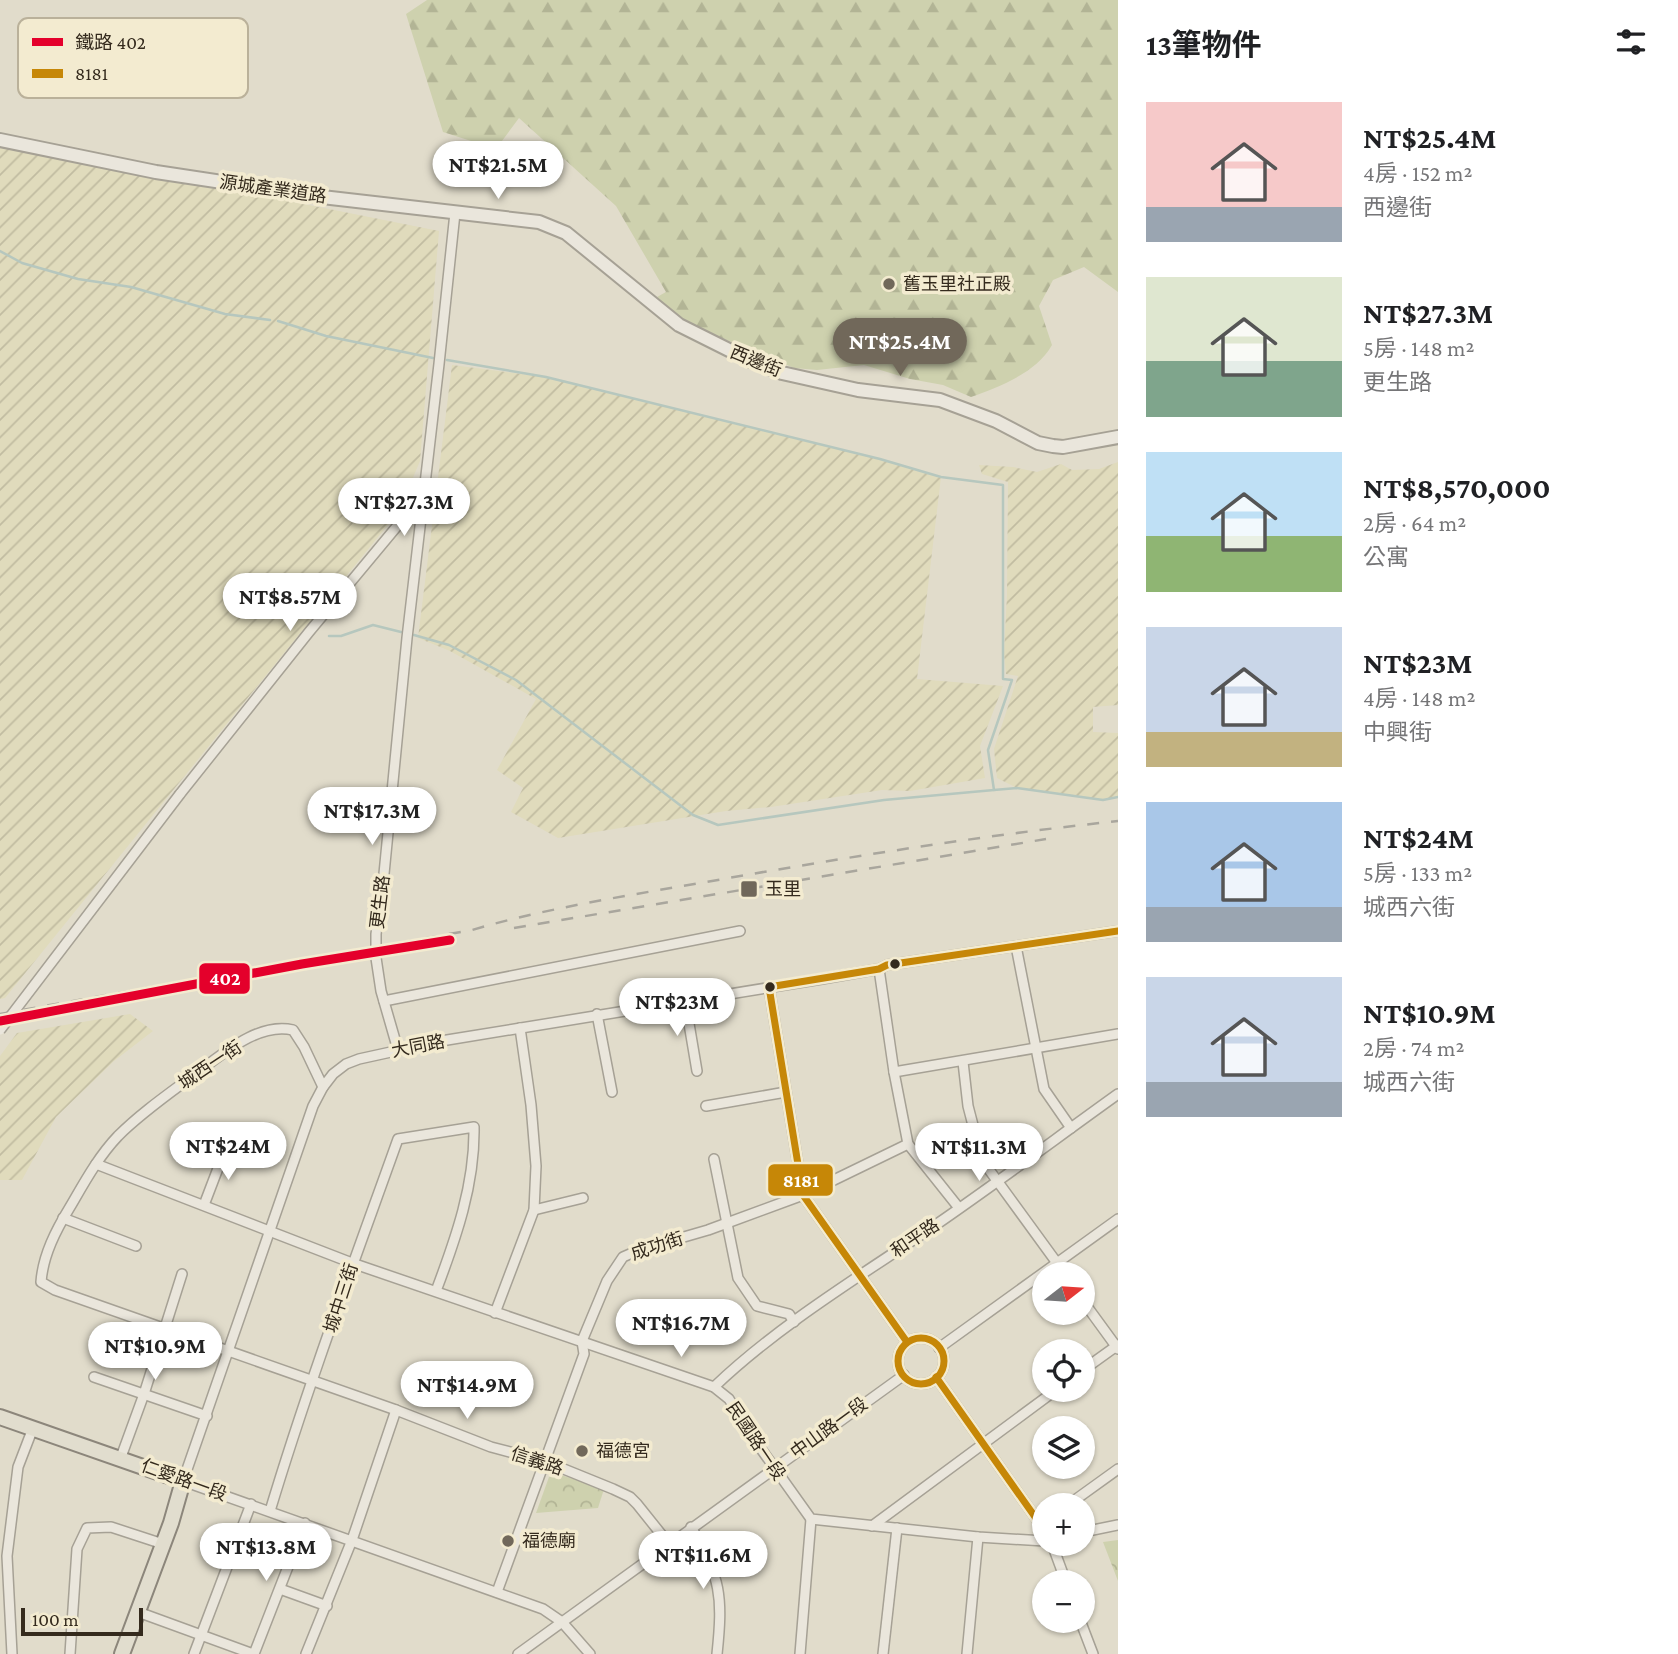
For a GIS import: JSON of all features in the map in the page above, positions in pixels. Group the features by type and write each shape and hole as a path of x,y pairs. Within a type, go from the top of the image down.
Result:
{"main road":[{"name":"仁愛路一段","path":"0,1417 183,1480"},
{"name":"大同路","path":"122,1654 163,1545 183,1480"}],"street":[{"name":"源城產業道路","path":"0,140 156,172 322,197 539,222 548,226"},
{"name":"更生路","path":"398,1050 384,1001 376,958 376,934 454,213"},
{"name":"西邊街","path":"548,226 566,233 679,326 782,373 858,390 940,400 996,421 1038,443 1053,446 1063,447 1118,437"},
{"path":"0,1030 180,794 309,632 424,494"},
{"path":"384,1001 740,931"},
{"name":"大同路","path":"183,1480 313,1106 333,1074 346,1064 398,1050 597,1014 769,988 879,969 887,965 1118,931"},
{"path":"1016,946 1044,1089 1071,1128"},
{"path":"879,969 908,1144 959,1208"},
{"path":"769,988 803,1195 907,1342"},
{"path":"685,1000 697,1071"},
{"path":"597,1014 612,1092"},
{"name":"城西一街","path":"41,1282 42,1264 64,1217 96,1164 139,1116 223,1052 279,1027 293,1030 304,1046 323,1087"},
{"path":"495,1313 534,1210 536,1166 520,1028"},
{"path":"894,1072 1118,1034"},
{"path":"962,1062 968,1106 982,1160 1056,1262"},
{"path":"706,1106 786,1092"},
{"name":"和平路","path":"714,1387 794,1322 1118,1094"},
{"name":"城中三街","path":"270,1511 352,1263 398,1139 474,1127 474,1157 461,1220 436,1291"},
{"name":"成功街","path":"497,1592 584,1354 582,1341 607,1281 623,1257 803,1195 908,1144"},
{"path":"204,1205 225,1150"},
{"path":"714,1159 738,1278 757,1306 789,1314 794,1322"},
{"name":"民國路一段","path":"96,1164 352,1263 714,1387 729,1399 811,1519"},
{"path":"534,1210 583,1198"},
{"path":"64,1217 136,1246"},
{"path":"1058,1262 1118,1219"},
{"path":"121,1457 182,1274"},
{"path":"939,1348 1032,1281"},
{"name":"信義路","path":"41,1282 55,1290 163,1330 396,1410 491,1447 544,1461 630,1497 669,1544"},
{"path":"1095,1362 1117,1347 1096,1319"},
{"path":"925,1338 939,1348 944,1359 943,1367 936,1377 922,1384 904,1375 898,1359 907,1342 925,1338"},
{"name":"中山路一段","path":"518,1654 904,1375"},
{"path":"94,1377 207,1416"},
{"path":"936,1377 1032,1510"},
{"path":"872,1526 1039,1402"},
{"path":"306,1654 352,1540 396,1410"},
{"path":"12,1654 7,1556 19,1467 33,1428"},
{"path":"1085,1493 1118,1469"},
{"name":"仁愛路一段","path":"183,1480 542,1609 562,1622 590,1654"},
{"path":"194,1654 251,1504"},
{"path":"800,1654 811,1519 1032,1540"},
{"path":"138,1612 253,1654 305,1523"},
{"path":"1095,1530 1118,1525"},
{"path":"70,1654 78,1549 87,1528 111,1527 163,1545"},
{"path":"691,1527 717,1578 721,1610 717,1654"},
{"path":"883,1654 897,1528"},
{"path":"967,1654 978,1537"},
{"path":"280,1589 327,1606"},
{"path":"1085,1633 1093,1654"}],"shaded area":[{"path":"0,143 439,231 420,461 399,511 5,998 0,999"},
{"path":"452,365 546,377 880,459 941,477 917,679 1003,686 980,746 985,778 910,791 882,790 726,811 558,838 511,812 523,788 497,770 536,699 450,651 418,638"},
{"path":"1118,462 1118,705 1093,707 1093,732 1118,733 1118,797 1103,800 1017,788 997,778 994,749 1018,676 1006,674 1004,654 1008,482 982,474 979,465 1037,472 1061,464 1072,470 1099,469"},
{"path":"130,1014 153,1031 114,1061 56,1117 22,1180 0,1180 0,1056 17,1033"}],"green space":[{"path":"427,0 1118,0 1118,292 1084,267 1053,280 1039,306 1052,345 1045,355 1017,377 971,397 943,385 910,379 864,365 817,370 794,368 676,319 657,297 666,292 616,206 519,118 496,149 443,132 406,14"},
{"path":"558,1474 604,1489 598,1508 536,1513 549,1477"},
{"path":"1118,1540 1118,1581 1103,1542"}],"waterway":[{"path":"0,251 22,263 78,279 131,287 225,314 270,320"},
{"path":"278,321 326,336 433,358"},
{"path":"447,360 546,377 880,459 941,477 1003,485 1003,679 1012,680 988,750 994,790 1017,788 1103,800 1118,797"},
{"path":"329,636 341,636 373,625 401,632"},
{"path":"414,635 449,645 516,680 693,815 718,825 884,800 994,790"}],"railway":[{"path":"0,1014 472,930 565,907 772,870 970,839 1118,821"},
{"path":"514,928 1046,839"}],"rail line":[{"name":"402","path":"0,1021 302,964 450,940"}],"transit line":[{"name":"8181","path":"769,987 879,969 887,965 1118,931"},
{"name":"8181","path":"769,987 803,1195 907,1342"},
{"name":"8181","path":"921,1338 937,1345 944,1361 937,1377 921,1384 905,1377 898,1361 905,1345 921,1338"},
{"name":"8181","path":"936,1377 1032,1513"}],"place":[{"name":"舊玉里社正殿","path":"889,284"},
{"name":"玉里","path":"749,889"},
{"name":"福德宮","path":"582,1451"},
{"name":"福德廟","path":"508,1541"}]}
